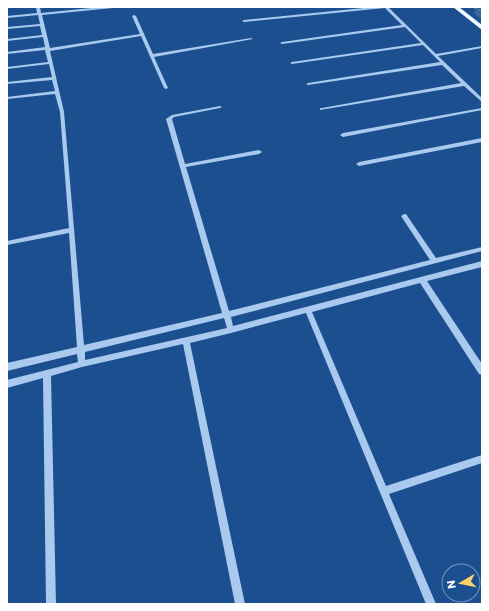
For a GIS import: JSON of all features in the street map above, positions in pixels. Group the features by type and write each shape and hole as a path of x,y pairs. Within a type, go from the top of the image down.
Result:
{"main road":[{"path":"456,7 482,28"},
{"path":"463,7 482,22"},
{"path":"476,7 482,12"}],"street":[{"path":"38,7 62,112 82,364"},
{"path":"7,17 113,7"},
{"path":"244,21 386,7 482,101"},
{"path":"134,16 166,88"},
{"path":"7,28 42,25"},
{"path":"282,43 406,26"},
{"path":"7,53 47,49 142,35"},
{"path":"7,40 44,36"},
{"path":"152,56 251,39"},
{"path":"292,63 424,44"},
{"path":"436,55 482,48"},
{"path":"7,68 50,63"},
{"path":"308,84 444,63"},
{"path":"7,83 54,78"},
{"path":"322,110 465,84"},
{"path":"7,98 57,92"},
{"path":"220,107 169,118 231,330"},
{"path":"342,135 482,109"},
{"path":"359,164 482,140"},
{"path":"182,166 259,152"},
{"path":"404,216 434,261"},
{"path":"7,243 72,230"},
{"path":"7,367 226,315 482,249"},
{"path":"7,384 82,364 231,330 482,264"},
{"path":"422,280 482,371"},
{"path":"308,310 431,604"},
{"path":"186,340 240,604"},
{"path":"47,374 51,604"},
{"path":"384,491 482,459"}],"building":[{"path":"482,8 482,14 475,9"}]}
